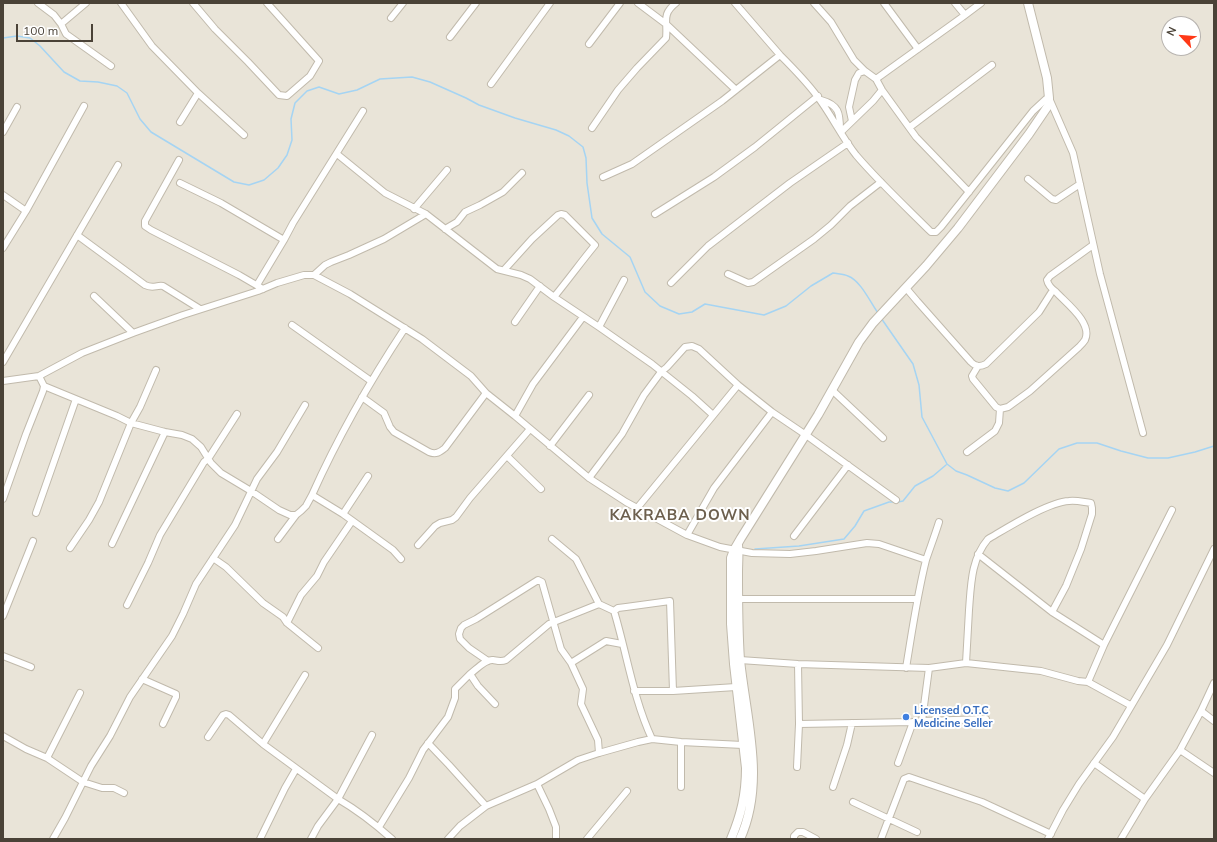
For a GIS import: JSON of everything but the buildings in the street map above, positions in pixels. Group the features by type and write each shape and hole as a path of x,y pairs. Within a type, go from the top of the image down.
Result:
{"street":[{"path":"38,3 54,16 66,34 111,66"},
{"path":"60,24 86,3"},
{"path":"121,3 152,46 198,93 244,135"},
{"path":"193,3 215,29 279,95 287,96 310,76 319,61 267,3"},
{"path":"391,18 403,3"},
{"path":"450,37 476,3"},
{"path":"491,84 550,3"},
{"path":"589,44 620,3"},
{"path":"638,3 666,24 736,90"},
{"path":"592,128 628,79 666,38 665,17 667,12 676,3"},
{"path":"736,3 780,55 805,80 819,98 857,155 881,182 931,232 936,232 941,227 1033,111 1049,98"},
{"path":"814,3 831,22 854,60 876,79 882,90 916,137 969,192"},
{"path":"884,3 918,49"},
{"path":"956,3 965,15"},
{"path":"876,79 981,3"},
{"path":"740,839 747,820 753,785 751,745 740,660 731,566 732,554 806,435 859,342 873,323 906,288 958,228 1035,126 1048,106 1049,98 1047,78 1028,3"},
{"path":"603,177 632,164 736,90 780,55"},
{"path":"910,127 992,65"},
{"path":"852,121 849,106 854,80 859,73 865,71"},
{"path":"841,131 882,90"},
{"path":"180,122 198,93"},
{"path":"819,98 829,102 839,112 841,131"},
{"path":"655,214 714,176 755,147 819,98"},
{"path":"1049,98 1073,153 1100,274 1143,433"},
{"path":"3,248 26,211 84,106"},
{"path":"3,132 17,107"},
{"path":"256,285 363,111"},
{"path":"671,283 708,246 790,183 848,143"},
{"path":"337,154 385,193 426,214 497,269 521,275 530,279 661,372 692,396 713,415"},
{"path":"179,160 145,221 146,226 263,289"},
{"path":"3,362 118,165"},
{"path":"414,209 447,170"},
{"path":"445,229 457,222 465,212 503,192 522,173"},
{"path":"1028,179 1052,199 1056,200 1080,184"},
{"path":"180,182 221,203 284,240"},
{"path":"728,274 748,283 753,282 814,239 850,206 881,182"},
{"path":"3,195 26,211"},
{"path":"314,275 325,265 384,239 426,214"},
{"path":"504,270 532,238 558,215 565,215 595,245 554,297"},
{"path":"77,235 144,286 151,288 163,286 200,309"},
{"path":"978,366 972,376 973,379 996,408 1000,409 1008,407 1030,391 1079,347 1085,340 1086,328 1079,317 1047,283 1047,280 1050,276 1093,244"},
{"path":"3,381 40,376 82,353 133,333 277,283 304,275 314,275 346,291 422,339 471,376 486,393 589,478 626,502 638,507 686,535 720,547 737,548 759,553 790,554 867,543 879,544 926,560"},
{"path":"599,327 624,280"},
{"path":"515,322 540,286"},
{"path":"906,288 975,366 986,364 1039,312 1053,290"},
{"path":"94,296 133,333"},
{"path":"514,416 533,384 583,317"},
{"path":"292,325 371,381"},
{"path":"278,539 296,514 306,506 337,443 362,397 405,328"},
{"path":"589,478 622,434 644,395 661,372 685,347 692,346 699,350 738,385 772,412 896,500"},
{"path":"70,548 99,502 131,422 140,407 156,370"},
{"path":"3,499 26,434 44,391 44,386 40,376"},
{"path":"638,507 738,385"},
{"path":"44,386 131,422 192,439 201,447 211,463 221,473 280,510 290,515 296,514"},
{"path":"832,390 883,438"},
{"path":"362,397 384,413 390,427 394,432 435,454 445,448 486,393"},
{"path":"550,446 589,395"},
{"path":"36,513 76,399"},
{"path":"53,839 130,697 172,636 196,584 235,525 258,479 277,452 305,405"},
{"path":"967,452 995,431 999,423 1000,409"},
{"path":"686,535 714,488 772,412"},
{"path":"127,605 148,564 160,534 204,462 237,414"},
{"path":"418,545 435,526 456,517 470,498 530,429"},
{"path":"112,544 165,432"},
{"path":"507,456 541,489"},
{"path":"794,536 848,465"},
{"path":"343,514 368,476"},
{"path":"312,495 343,514 393,550 401,558"},
{"path":"966,663 970,586 972,573 978,554 983,545 988,539 1047,507 1068,501 1082,501 1090,503 1092,514 1081,549 1066,586 1052,612"},
{"path":"1088,682 1104,645 1172,510"},
{"path":"287,623 301,595 317,576 324,562 352,521"},
{"path":"906,668 926,560 939,522"},
{"path":"552,539 576,559 600,604 614,611 634,691 645,724 652,739"},
{"path":"4,613 33,541"},
{"path":"881,839 904,779 909,777 982,802 1049,837 1063,810 1113,737 1130,705 1167,645 1214,549"},
{"path":"978,554 1052,612 1104,645"},
{"path":"213,558 226,567 263,603 283,617 287,623 318,648"},
{"path":"488,661 469,648 460,639 459,634 461,628 464,624 476,619 538,580 542,582 561,649 571,663 584,689 581,704 598,740 599,753"},
{"path":"735,599 918,599"},
{"path":"731,839 739,820 744,801 746,784 746,768 732,646 735,599"},
{"path":"614,611 618,608 670,602 673,691"},
{"path":"379,828 409,778 423,750 448,717 455,698 455,689 470,674 488,661 493,660 502,662 506,660 549,624 600,604"},
{"path":"571,663 606,642 622,644"},
{"path":"3,656 31,667"},
{"path":"740,660 798,664 906,668 929,668 966,663 1040,672 1088,682 1130,705"},
{"path":"797,767 799,724 798,664"},
{"path":"922,721 929,668"},
{"path":"470,674 478,686 495,704"},
{"path":"263,744 305,675"},
{"path":"142,679 176,694 163,724"},
{"path":"1121,839 1145,799 1180,750 1214,683"},
{"path":"634,691 673,691 736,687"},
{"path":"47,758 80,693"},
{"path":"1201,711 1214,721"},
{"path":"208,738 223,716 226,714 229,715 263,744 392,839"},
{"path":"799,724 986,719"},
{"path":"898,764 913,722"},
{"path":"833,787 847,745 852,723"},
{"path":"312,839 318,826 338,799 372,735"},
{"path":"3,736 26,749 47,758 83,782 102,788 114,788 124,793"},
{"path":"448,839 460,826 486,806 538,784 578,760 599,753 652,739 743,745"},
{"path":"681,742 681,787"},
{"path":"428,743 486,806"},
{"path":"1180,750 1214,773"},
{"path":"1094,763 1145,799"},
{"path":"260,839 296,769"},
{"path":"538,784 556,827 556,839"},
{"path":"587,839 627,791"},
{"path":"853,802 917,832"},
{"path":"794,839 794,836 798,832 803,832 816,839"}],"shaded area":[{"path":"3,3 1214,3 1214,839 3,839"}],"waterway":[{"path":"3,38 17,36 30,38 40,46 64,72 80,81 98,82 117,86 127,93 140,119 151,132 234,182 249,185 264,180 278,168 287,155 292,140 291,119 295,103 307,91 319,87 339,94 357,90 380,79 412,77 430,82 479,105 515,118 556,130 569,136 583,147 586,158 587,183 592,218 602,234 630,257 645,292 660,306 679,314 692,312 705,304 764,315 786,306 811,286 833,273 846,275 857,282 878,313"},
{"path":"881,318 913,364 919,385 922,417 947,464 956,471 995,488 1008,491 1024,483 1059,449 1077,443 1097,443 1148,458 1168,458 1214,446"},
{"path":"898,502 903,501 915,486 933,476 946,465"},
{"path":"755,549 799,546 844,539 855,526 864,511 889,502 894,502"}],"place":[{"name":"Licensed O.T.C Medicine Seller","path":"906,717"}],"district":[{"name":"KAKRABA DOWN","path":"680,515"}]}
